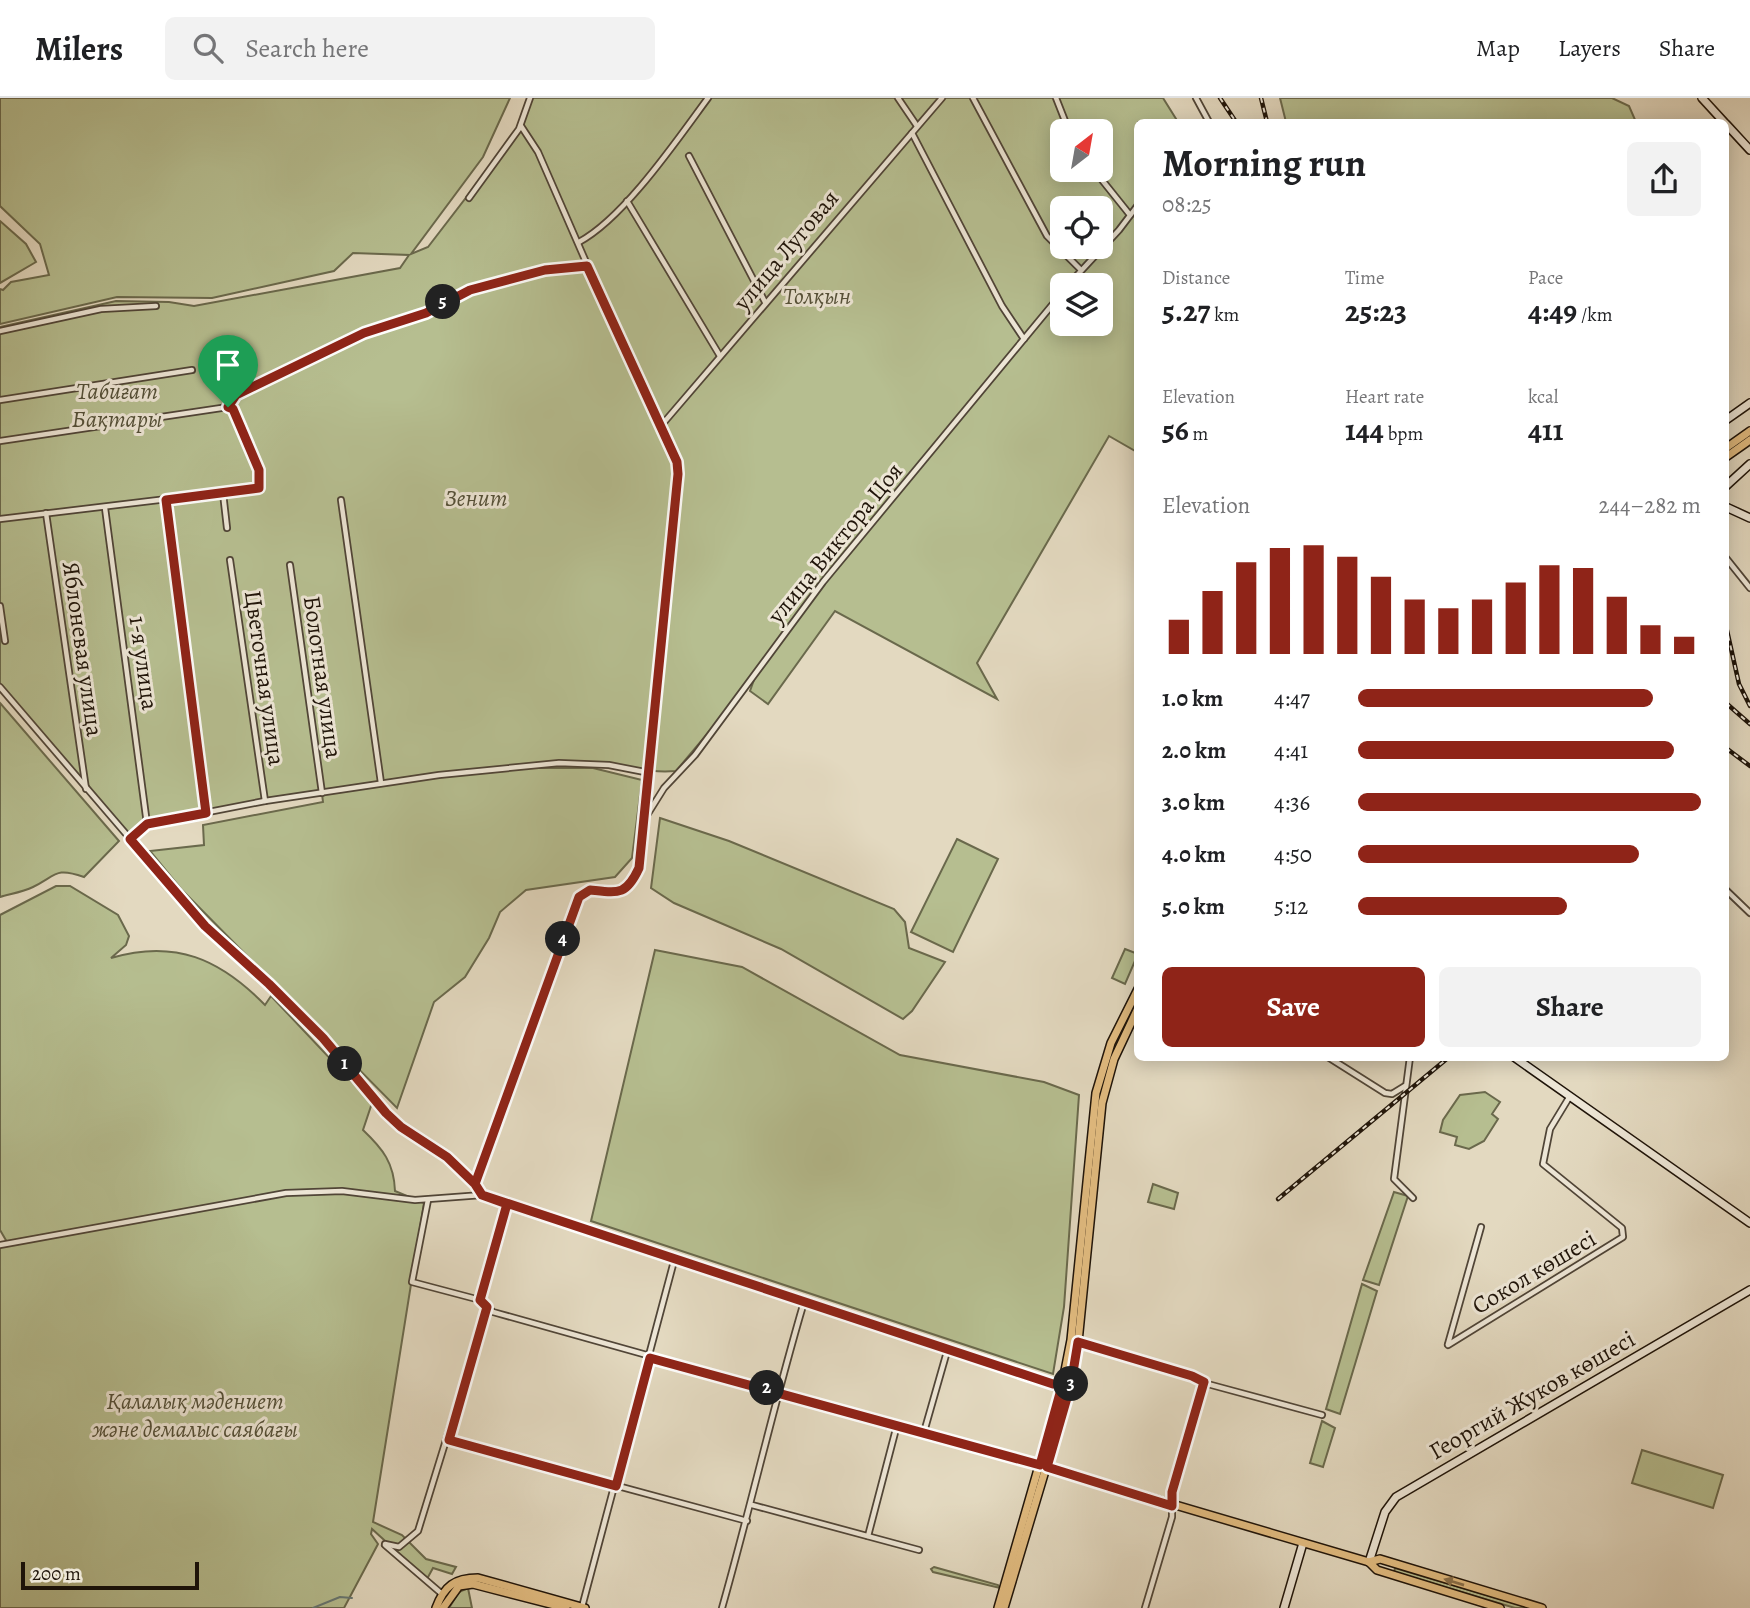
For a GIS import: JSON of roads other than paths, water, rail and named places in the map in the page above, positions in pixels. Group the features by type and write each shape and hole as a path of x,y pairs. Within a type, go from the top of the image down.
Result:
{"main road":[{"path":"1729,446 1750,431"},
{"path":"1729,455 1750,440"},
{"path":"998,1608 1043,1466 1078,1342 1079,1280 1096,1093 1111,1043 1134,997"},
{"path":"1067,1385 1102,1103 1114,1059 1134,1016"},
{"path":"1043,1466 1369,1562 1377,1570 1500,1608"},
{"path":"1004,1608 1043,1466"},
{"path":"1369,1562 1380,1559 1542,1608"},
{"path":"436,1608 442,1594 453,1581 478,1578 583,1608"},
{"path":"443,1608 458,1586 473,1584 566,1608"}],"street":[{"path":"469,198 520,126 530,98"},
{"path":"579,242 592,235 626,201 708,98"},
{"path":"898,98 917,126"},
{"name":"улица Луговая","path":"660,426 942,98"},
{"path":"973,98 1047,236 1081,270"},
{"path":"1056,98 1064,119"},
{"path":"1196,98 1207,119"},
{"path":"1702,98 1721,119"},
{"path":"475,1184 579,897 590,890 614,892 631,885 639,868 678,474 677,462 587,266 579,242 538,152 520,126"},
{"path":"1729,127 1750,150"},
{"path":"912,133 1002,306 1024,340"},
{"path":"689,156 765,302"},
{"path":"1104,182 1130,215"},
{"path":"626,201 720,356"},
{"path":"1078,273 1134,210"},
{"path":"228,407 236,395 328,350 364,333 426,313 470,290 545,270 587,266"},
{"path":"0,331 101,309 156,306"},
{"name":"улица Виктора Цоя","path":"644,821 664,788 695,755 824,582 1050,308"},
{"path":"0,400 192,370"},
{"path":"1729,418 1750,403"},
{"path":"0,442 228,407 233,409 259,470 259,488 0,519"},
{"path":"1729,483 1750,464"},
{"path":"223,493 227,528"},
{"path":"166,500 206,813"},
{"path":"341,500 381,783"},
{"name":"1-я улица","path":"105,508 147,824"},
{"path":"1729,508 1750,518"},
{"name":"Яблоневая улица","path":"46,513 86,790"},
{"name":"Цветочная улица","path":"230,560 265,801"},
{"path":"1729,562 1750,588"},
{"name":"Болотная улица","path":"290,565 322,793"},
{"path":"0,606 5,641"},
{"path":"0,687 205,926 323,1038 386,1113 401,1127 447,1157 475,1184 482,1195"},
{"path":"130,839 147,824 265,801 381,783 559,763 609,765 650,773"},
{"path":"1729,893 1750,913"},
{"path":"1334,1061 1385,1093 1398,1092 1406,1086"},
{"path":"1409,1061 1394,1179 1413,1198"},
{"path":"1520,1061 1750,1223"},
{"name":"Сокол көшесі","path":"1481,1227 1450,1328 1448,1345 1623,1237 1622,1228 1543,1164 1550,1129 1570,1096"},
{"path":"0,1245 286,1193 342,1191 428,1200 482,1195 674,1261 1067,1385"},
{"path":"428,1200 412,1282 480,1300 493,1312 650,1358 1043,1466"},
{"path":"480,1300 507,1204"},
{"path":"583,1608 674,1261"},
{"name":"Георгий Жуков көшесі","path":"1369,1562 1385,1512 1396,1497 1750,1290"},
{"path":"722,1608 752,1505 778,1391 804,1302"},
{"path":"442,1594 413,1572 385,1544 399,1547 418,1531 449,1440 487,1307"},
{"path":"1078,1342 1204,1382 1322,1415"},
{"path":"923,1432 948,1348"},
{"path":"1145,1608 1172,1517 1172,1492 1204,1382"},
{"path":"867,1536 897,1425"},
{"path":"449,1440 747,1521"},
{"path":"752,1505 919,1550"},
{"path":"1284,1608 1303,1543"}],"waterway":[{"path":"313,1608 340,1597 352,1598"}],"railway":[{"path":"1220,98 1234,119"},
{"path":"1261,98 1266,119"},
{"path":"1729,639 1739,684 1750,706"},
{"path":"1729,706 1750,724"},
{"path":"1729,750 1750,766"},
{"path":"1278,1199 1444,1061"}],"park label":[{"name":"Толқын","path":"817,296"},
{"name":"Табиғат Бақтары","path":"117,405"},
{"name":"Зенит","path":"476,498"},
{"name":"Қалалық мәдениет және демалыс саябағы","path":"195,1415"}]}
